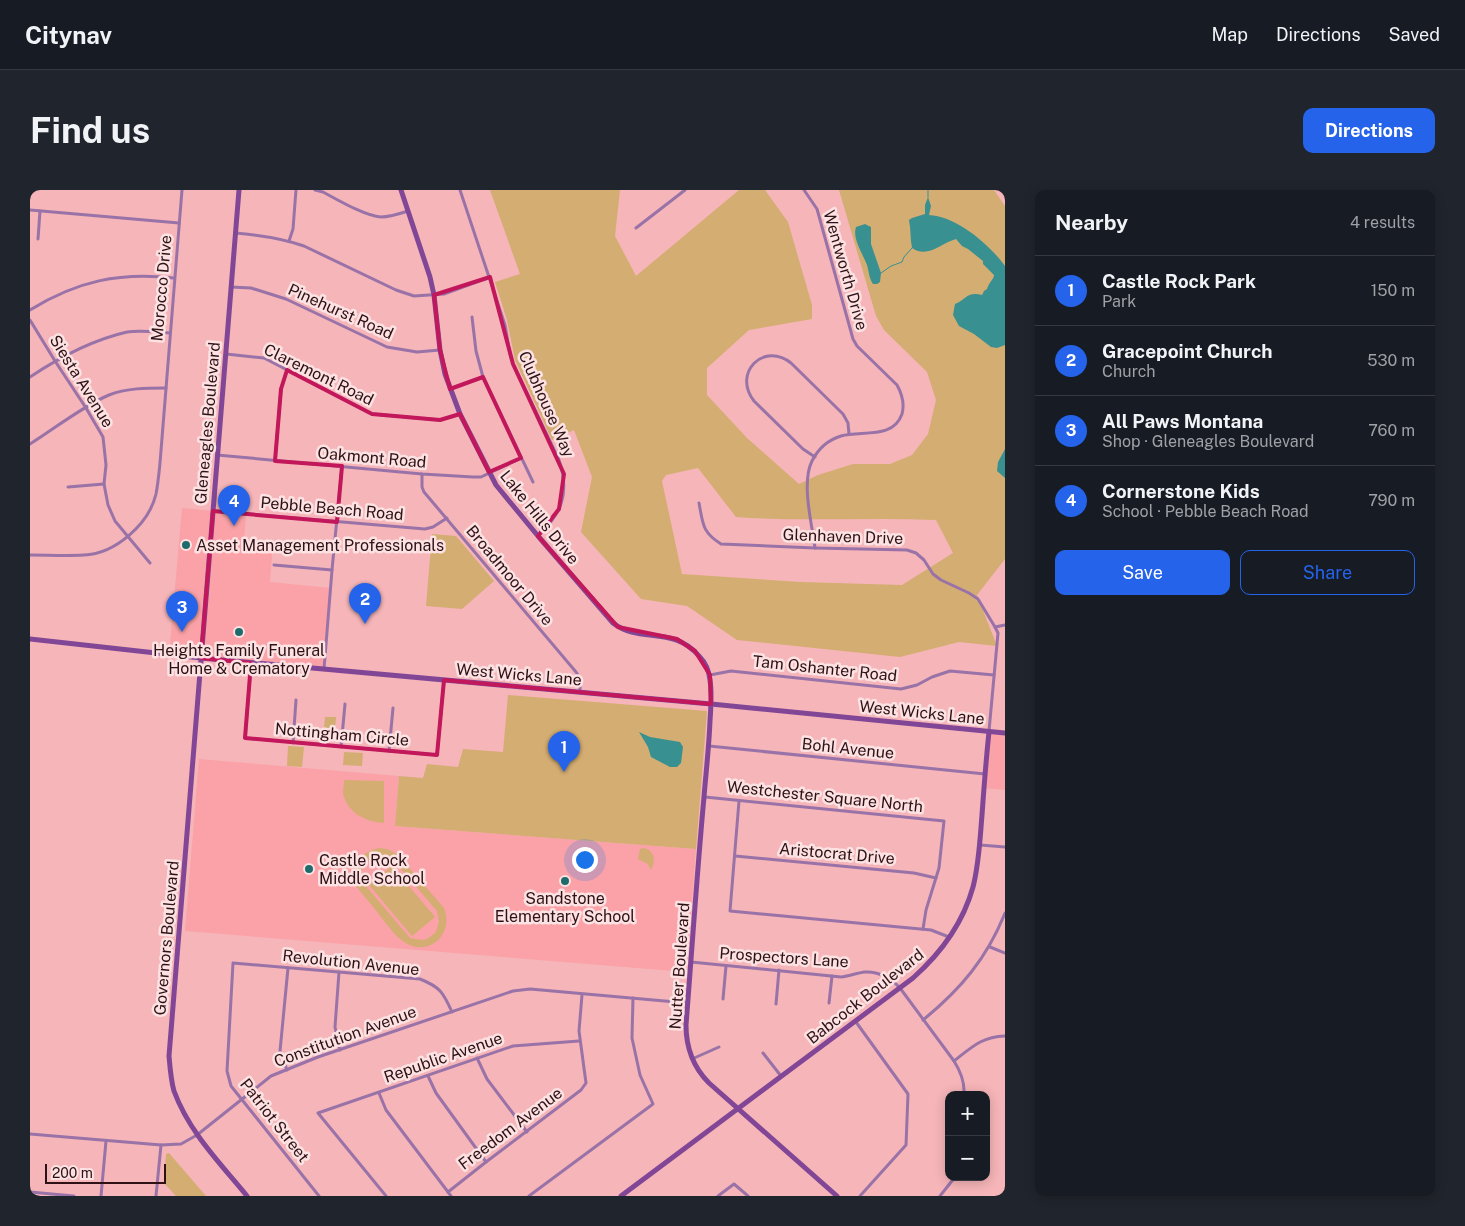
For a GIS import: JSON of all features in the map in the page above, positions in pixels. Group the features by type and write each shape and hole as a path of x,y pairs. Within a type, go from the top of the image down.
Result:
{"street":[{"name":"Morocco Drive","path":"30,555 86,556 114,547 134,532 150,511 156,494 182,190"},
{"name":"Gleneagles Boulevard","path":"201,658 239,190"},
{"path":"289,241 293,229 296,190"},
{"path":"315,190 370,215 381,217 393,216 408,211"},
{"name":"Lake Hills Drive","path":"401,190 430,277 434,295 440,350 450,389 460,414 496,485 613,623 630,631 668,636 691,647 701,658 710,675 711,704"},
{"name":"Clubhouse Way","path":"460,190 505,325 513,364 564,474 563,498 560,509 554,520 538,536"},
{"path":"636,228 679,192 685,190"},
{"name":"Wentworth Drive","path":"804,190 817,210 853,339 857,346 897,385 904,401 900,418 894,426 883,432 841,436 822,447 815,457 809,470 807,485 815,548"},
{"path":"30,210 179,223"},
{"path":"38,238 40,211"},
{"path":"235,233 268,236 289,241 406,294 422,296 444,294 490,277"},
{"path":"30,310 68,290 103,280 155,276 174,278"},
{"name":"Pinehurst Road","path":"232,287 252,288 286,299 387,347 417,352 440,350"},
{"path":"472,317 476,351 483,377 533,482"},
{"name":"Siesta Avenue","path":"30,320 103,437 106,465 104,484 111,514 150,563"},
{"path":"30,377 55,361 93,342 129,332 170,333"},
{"name":"Claremont Road","path":"226,354 264,358 372,414 440,420 460,414"},
{"path":"815,457 803,449 750,395 746,386 747,376 752,366 760,358 776,356 786,359 791,363 844,414 850,434"},
{"path":"275,460 281,389 287,370"},
{"path":"450,389 483,377"},
{"path":"30,444 110,395 149,388 166,388"},
{"name":"Oakmont Road","path":"217,456 473,477 482,477 521,458"},
{"path":"324,669 342,466"},
{"name":"Broadmoor Drive","path":"422,474 424,492 576,672 580,678 580,692"},
{"path":"68,486 104,484"},
{"name":"Glenhaven Drive","path":"699,503 703,526 711,538 721,544 907,550 916,553 924,560 941,580 978,599 998,633 989,732"},
{"name":"Pebble Beach Road","path":"213,511 425,528 433,527 447,518"},
{"path":"274,565 332,570"},
{"path":"995,627 1005,625"},
{"name":"West Wicks Lane","path":"30,639 251,663 711,704 1005,733"},
{"name":"Governors Boulevard","path":"201,658 169,1056 173,1089 182,1111 197,1135 247,1196"},
{"name":"Nottingham Circle","path":"251,663 245,738 293,743 437,755 444,680"},
{"name":"Tam Oshanter Road","path":"710,675 731,671 901,689 917,685 932,676 950,672 994,675"},
{"path":"293,743 296,700"},
{"path":"341,747 345,704"},
{"name":"Nutter Boulevard","path":"711,704 687,1003 686,1035 688,1047 692,1059 703,1077 837,1196"},
{"path":"389,751 392,708"},
{"name":"Babcock Boulevard","path":"621,1196 900,988 925,967 950,937 972,889 980,845 989,732"},
{"name":"Bohl Avenue","path":"708,746 985,774"},
{"name":"Westchester Square North","path":"704,797 944,821 941,857 936,878"},
{"path":"739,800 730,911 922,929 938,932 950,937"},
{"path":"980,845 1005,847"},
{"name":"Aristocrat Drive","path":"735,856 914,873 936,878"},
{"path":"922,929 936,878"},
{"path":"923,1020 962,986 990,947 1005,913"},
{"path":"990,947 1005,953"},
{"name":"Prospectors Lane","path":"691,962 832,976 848,976 873,972 889,978 900,988"},
{"name":"Revolution Avenue","path":"233,963 420,979 435,985 445,997 452,1012"},
{"name":"Patriot Street","path":"233,963 227,1071 231,1086 319,1196"},
{"path":"723,999 726,966"},
{"path":"287,1070 280,1051 288,968"},
{"path":"776,1004 779,970"},
{"path":"339,972 335,1027 340,1050"},
{"path":"829,1003 832,976"},
{"path":"900,988 954,1061 965,1084 964,1091"},
{"name":"Constitution Avenue","path":"30,1134 161,1146 181,1144 197,1135 271,1076 340,1050 512,991 530,990 687,1003"},
{"path":"579,1041 578,1032 582,994"},
{"path":"529,1196 653,1104 640,1075 632,1038 633,998"},
{"path":"856,1022 908,1094 906,1145 860,1196"},
{"path":"954,1061 979,1042 991,1037 1005,1036"},
{"name":"Republic Avenue","path":"386,1196 318,1112 379,1093 513,1046 579,1041"},
{"name":"Freedom Avenue","path":"450,1194 486,1162 581,1090 586,1083 579,1041"},
{"path":"692,1059 720,1047"},
{"path":"763,1053 781,1076"},
{"path":"478,1058 487,1079 527,1132"},
{"path":"428,1076 436,1093 486,1162"},
{"path":"379,1093 386,1110 450,1194"},
{"path":"101,1196 106,1141"},
{"path":"156,1196 161,1146"},
{"path":"940,1196 952,1181"},
{"path":"718,1196 734,1184 748,1196"},
{"path":"30,1192 74,1196"}],"highlighted area":[{"path":"490,277 513,364 564,474 559,509 538,536 618,627 677,639 695,651 710,675 711,704 444,680 437,755 245,738 251,663 201,658 213,511 337,522 342,466 275,461 281,389 287,370 372,414 440,420 460,414 489,472 521,458 483,377 450,389 440,350 434,295"}],"shaded area":[{"path":"490,190 620,190 615,236 636,276 739,190 765,190 788,222 812,305 812,319 749,330 707,368 707,395 747,438 799,484 818,475 853,464 890,464 912,455 928,434 936,400 927,372 884,330 876,316 839,190 994,190 1005,206 1005,559 977,595 997,646 959,642 900,657 737,640 687,606 641,599 581,532 592,477 574,430 552,440 515,360 507,320 495,282 520,274","holes":["698,468 736,517 936,520 953,553 902,585 801,582 682,574 662,481 666,475"]},
{"path":"182,508 246,514 244,541 273,544 270,582 331,588 324,669 169,656"},
{"path":"432,534 456,536 494,581 462,609 426,606"},
{"path":"508,695 707,711 696,849 395,826 399,776 423,778 427,764 458,767 463,749 503,752"},
{"path":"325,717 336,717 334,740 323,739"},
{"path":"989,732 1005,733 1005,790 984,788"},
{"path":"288,746 304,747 302,767 287,766"},
{"path":"344,752 363,753 362,766 343,765"},
{"path":"199,759 399,776 395,826 696,849 686,972 185,931"},
{"path":"344,780 384,781 384,823 371,821 353,811 345,800 343,793"},
{"path":"379,848 387,849 397,854 444,908 446,916 445,927 442,935 435,943 426,947 416,947 403,941 392,931 356,886 354,879 355,866 361,857","holes":["380,855 393,860 437,911 439,921 437,929 427,939 410,938 365,885 362,870 367,862"]},
{"path":"640,849 648,849 654,857 651,870 648,864 638,859"},
{"path":"392,866 435,917 412,936 369,885"},
{"path":"169,1153 206,1196 176,1196 164,1183 166,1154"}],"water":[{"path":"928,197 931,206 929,215 950,220 961,226 981,240 1005,266 1005,345 997,348 991,347 974,334 959,326 953,315 955,304 973,294 982,295 987,289 994,275 983,264 983,261 962,246 956,239 929,251 918,251 912,248 909,220 925,214 925,205"},
{"path":"865,224 871,227 871,244 881,273 880,282 877,284 872,282 855,236 856,227"},
{"path":"1005,449 1005,478 997,471 998,462"},
{"path":"639,732 650,737 680,742 683,747 681,763 677,767 670,767 651,757 648,747"}],"waterway":[{"path":"928,190 928,197"},
{"path":"881,273 891,266 902,262 912,248"}],"place":[{"name":"Cornerstone Kids","path":"234,526"},
{"name":"Asset Management Professionals","path":"186,545"},
{"name":"Gracepoint Church","path":"365,624"},
{"name":"All Paws Montana","path":"182,632"},
{"name":"Heights Family Funeral Home & Crematory","path":"239,632"},
{"name":"Castle Rock Park","path":"564,772"},
{"name":"Castle Rock Middle School","path":"309,869"},
{"name":"Sandstone Elementary School","path":"565,881"}]}
